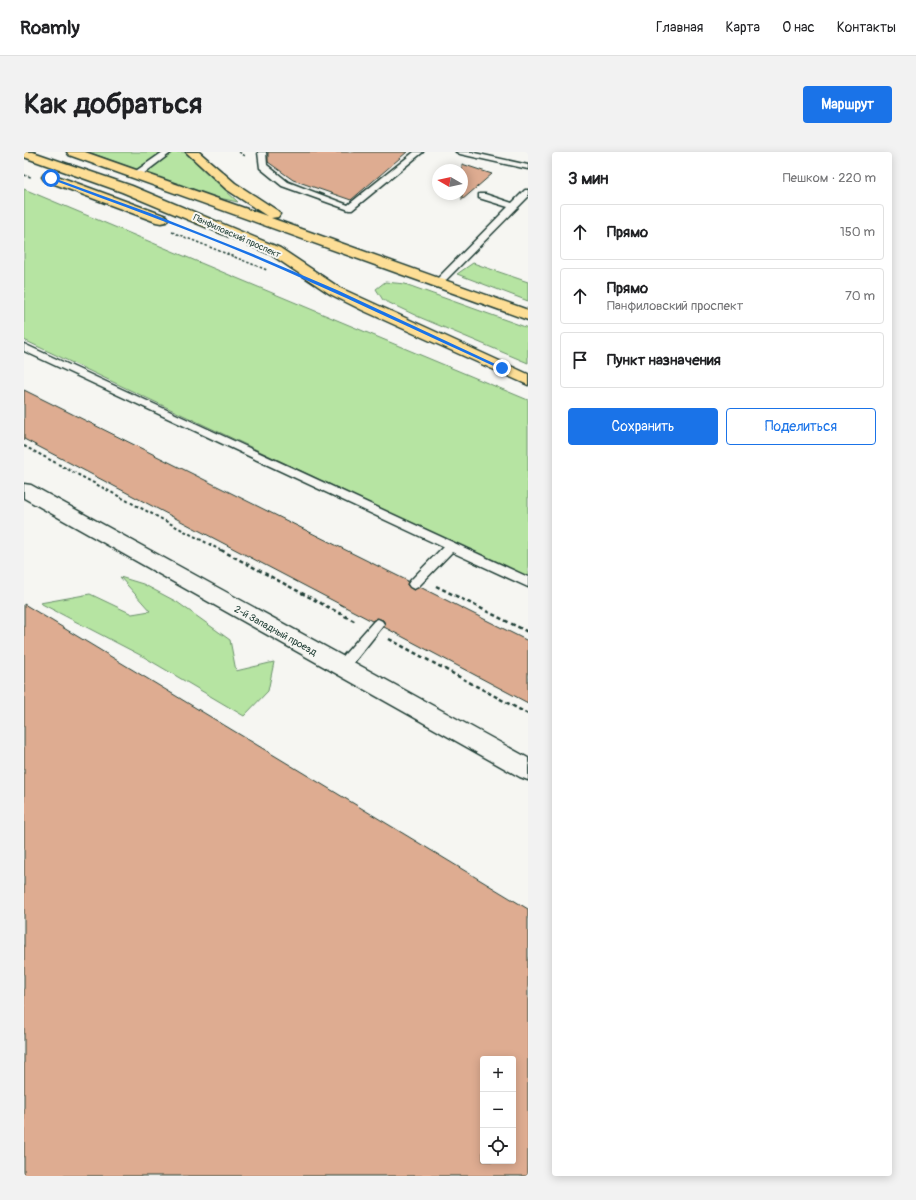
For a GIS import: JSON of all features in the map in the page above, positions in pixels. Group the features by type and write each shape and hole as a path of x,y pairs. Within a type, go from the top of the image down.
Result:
{"main road":[{"name":"Панфиловский проспект","path":"73,152 528,315"},
{"path":"192,152 210,170 236,191 285,221 327,242"},
{"name":"Панфиловский проспект","path":"24,153 126,188 275,251 336,291 367,307 528,380"},
{"path":"31,175 170,227"},
{"path":"200,234 336,291"}],"street":[{"name":"2-й Западный проезд","path":"24,490 528,770"}],"lane":[{"path":"136,175 168,152"},
{"path":"262,152 263,166 285,184 349,208 419,152"},
{"path":"460,152 528,167"},
{"path":"439,282 528,192"},
{"path":"482,196 514,206"},
{"path":"24,347 528,582"},
{"path":"417,581 451,546"},
{"path":"342,667 375,628"}],"path":[{"path":"170,227 270,272"},
{"path":"24,446 375,628 528,714"},
{"path":"417,581 528,632"}],"green space":[{"path":"88,152 184,152 238,202 210,196"},
{"path":"24,189 528,400 528,578 24,340"},
{"path":"473,263 528,282 528,301 457,274"},
{"path":"385,282 405,284 528,328 528,363 419,317 383,300 376,289"},
{"path":"120,577 143,584 177,602 230,640 236,671 274,662 268,691 244,716 144,657 40,603 90,594 132,614 150,611"}],"building":[{"path":"268,152 407,152 351,200 293,180 268,162"},
{"path":"468,166 492,174 468,195"},
{"path":"24,390 408,581 407,585 413,590 420,587 528,641 528,703 384,627 385,623 383,620 377,618 372,621 24,439"},
{"path":"24,604 528,909 528,1176 24,1176"}],"route":[{"path":"51,178 148,214 251,255 336,291 367,307 502,368"}]}
